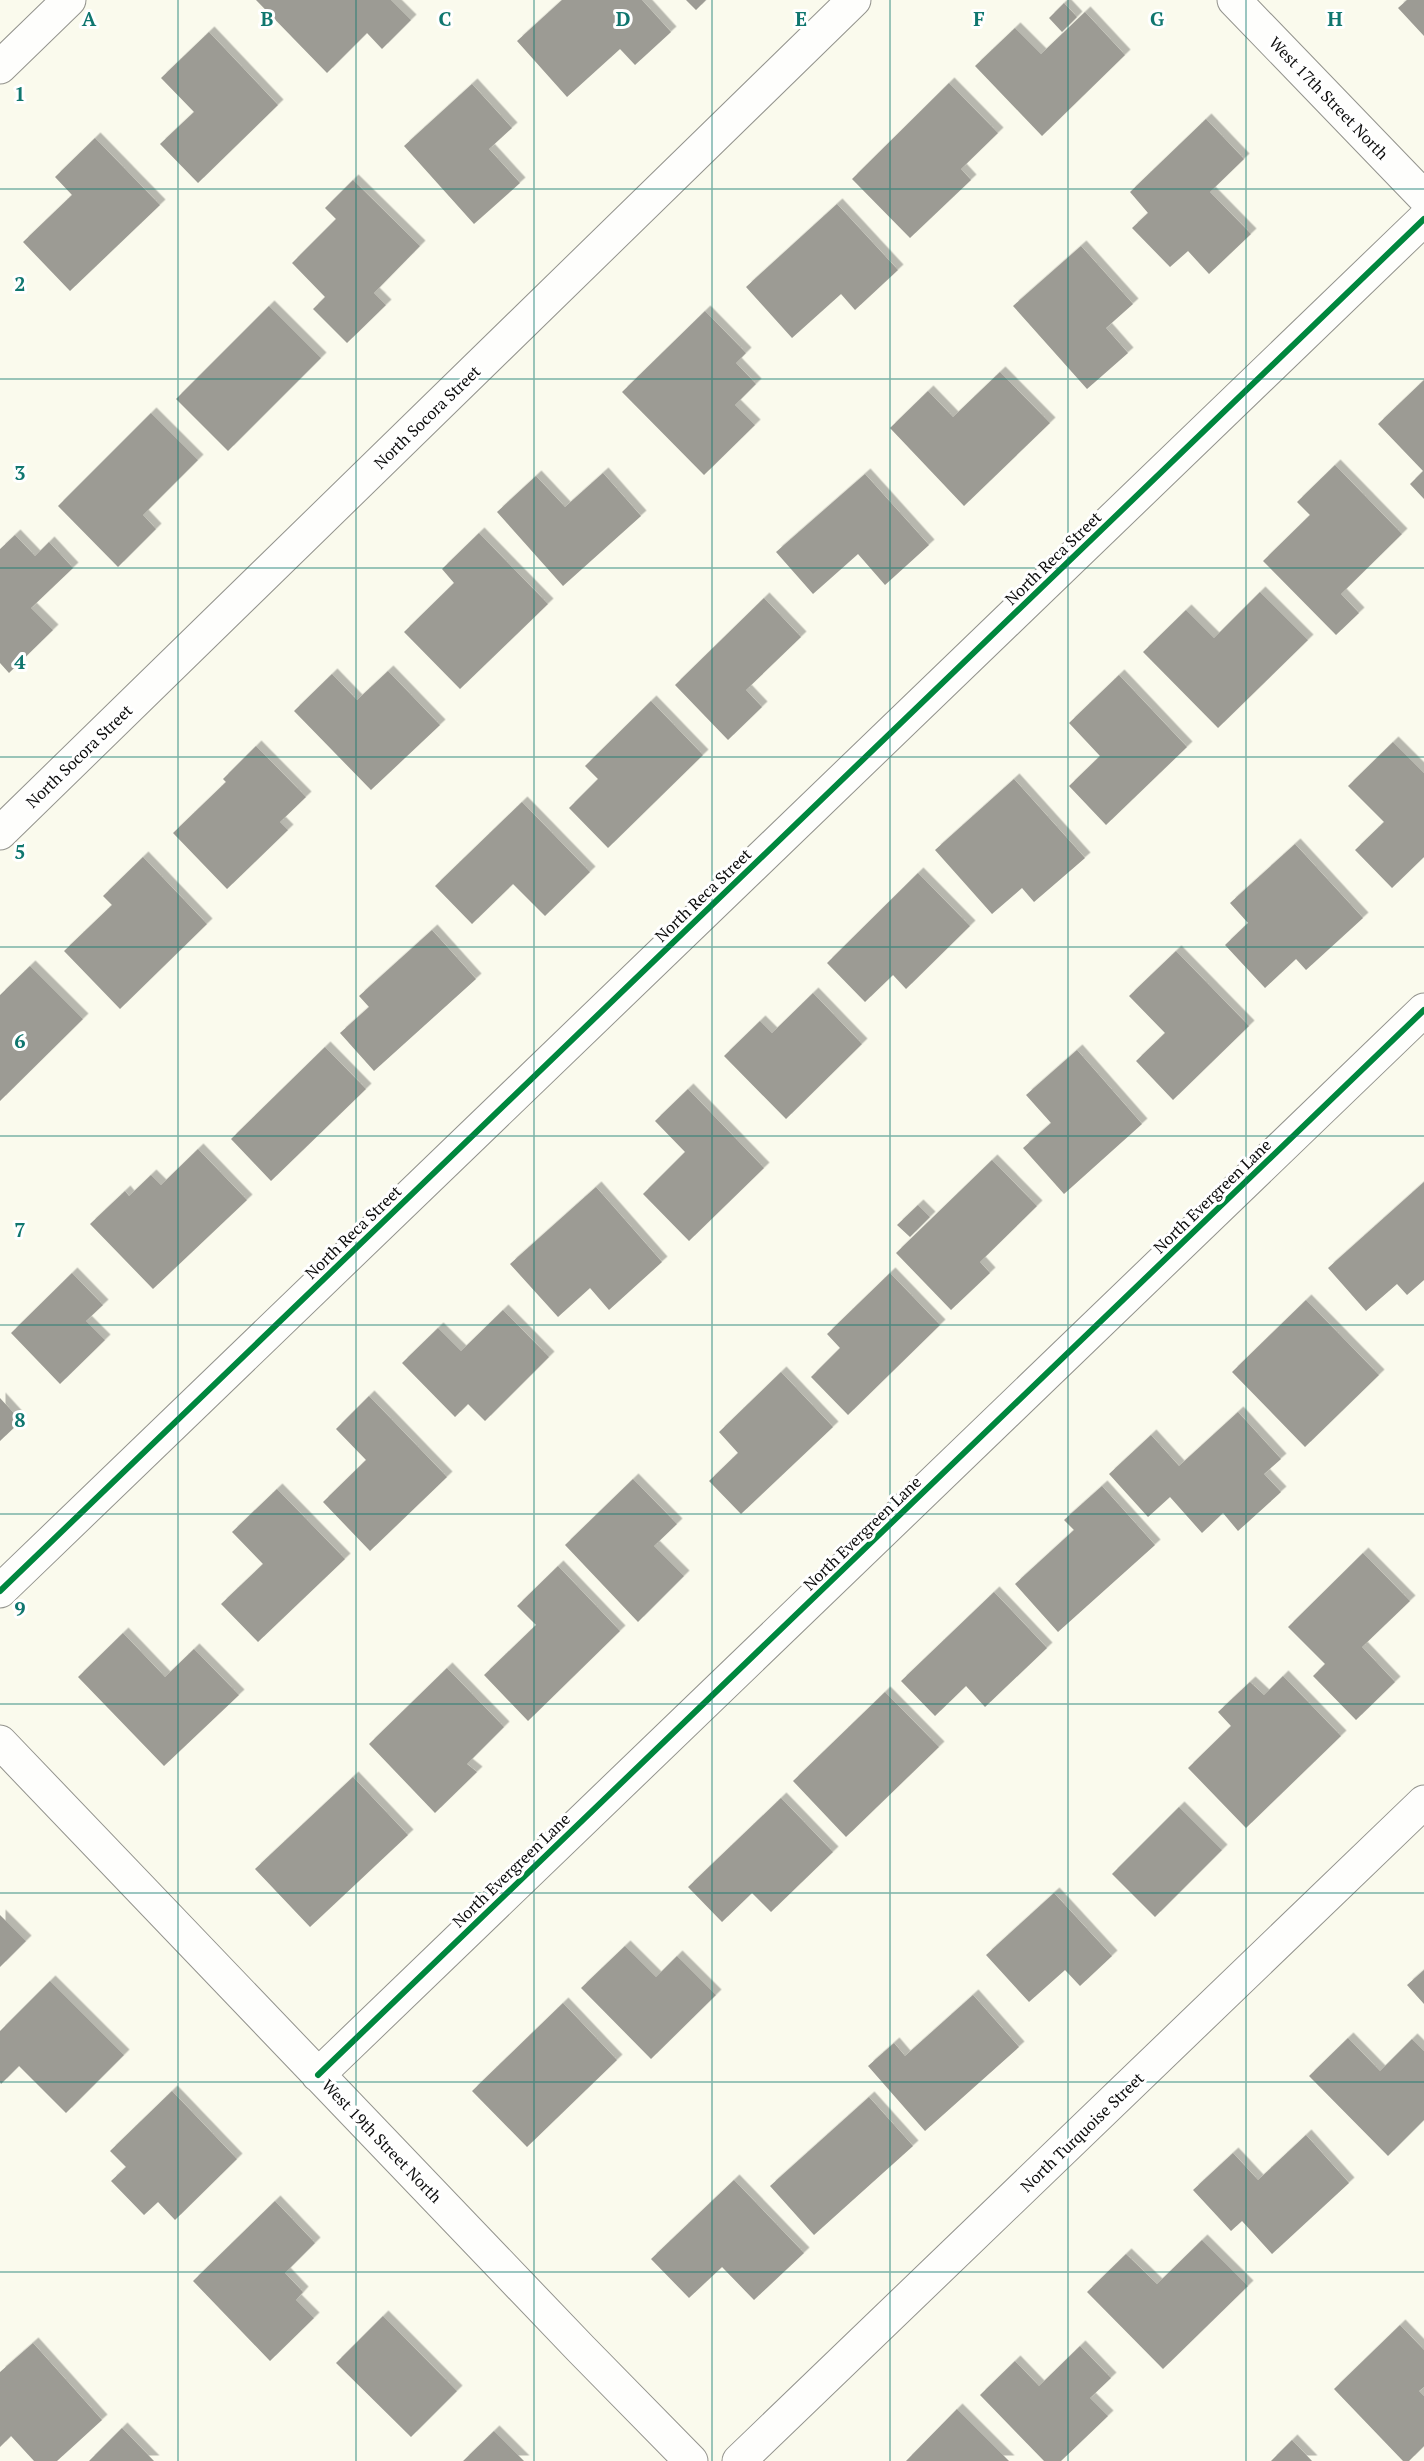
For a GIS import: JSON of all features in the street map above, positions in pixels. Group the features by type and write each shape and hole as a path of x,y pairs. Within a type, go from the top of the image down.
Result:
{"street":[{"path":"0,67 69,0"},
{"name":"North Socora Street","path":"0,833 854,0"},
{"name":"West 17th Street North","path":"1243,3 1424,197"},
{"name":"North Reca Street","path":"0,1591 1424,219"},
{"name":"North Evergreen Lane","path":"318,2075 1424,1010"},
{"name":"West 19th Street North","path":"0,1742 691,2461"},
{"name":"North Turquoise Street","path":"740,2461 1424,1802"}],"building":[{"path":"256,0 391,0 411,20 382,49 367,33 327,73"},
{"path":"562,0 642,0 671,32 635,65 620,49 567,97 517,41"},
{"path":"686,0 706,0 696,10"},
{"path":"1407,0 1424,0 1424,36 1398,8"},
{"path":"1064,3 1077,17 1062,32 1049,18"},
{"path":"1085,12 1125,55 1042,136 975,66 1015,28 1041,54"},
{"path":"209,32 278,105 198,183 160,144 194,112 161,78"},
{"path":"949,83 998,133 961,169 971,180 910,238 852,179"},
{"path":"472,84 512,128 489,149 520,183 474,224 404,146"},
{"path":"1206,119 1244,159 1210,192 1251,234 1209,274 1188,251 1170,267 1132,228 1148,213 1130,192"},
{"path":"95,138 160,205 70,291 23,242 72,195 55,177"},
{"path":"353,180 420,246 374,293 386,305 347,343 313,309 325,297 292,263 336,219 325,208"},
{"path":"837,204 898,270 855,310 841,294 792,338 746,287"},
{"path":"1081,246 1133,304 1106,328 1128,353 1087,389 1013,306"},
{"path":"269,306 321,358 228,451 176,399"},
{"path":"705,311 746,353 736,363 756,384 735,405 755,425 704,475 622,392"},
{"path":"1000,372 1050,423 964,506 890,428 928,391 953,417"},
{"path":"1424,380 1424,499 1410,484 1423,471 1378,424"},
{"path":"151,413 198,460 143,515 156,529 118,567 58,506"},
{"path":"1335,465 1402,534 1341,594 1359,613 1336,635 1263,561 1310,515 1297,502"},
{"path":"603,473 641,516 563,586 497,512 536,476 565,507"},
{"path":"865,474 929,545 885,585 858,554 813,594 776,552"},
{"path":"479,533 548,604 460,689 404,632 454,583 442,569"},
{"path":"15,535 35,556 49,542 73,568 31,608 53,630 9,673 0,663 0,549"},
{"path":"1260,592 1308,640 1218,728 1143,652 1186,610 1214,638"},
{"path":"764,598 801,637 746,690 762,707 728,740 675,685"},
{"path":"388,671 440,725 371,790 294,711 332,674 357,700"},
{"path":"1119,675 1187,747 1106,825 1069,786 1100,756 1069,723"},
{"path":"651,701 703,755 608,848 569,808 598,779 585,766"},
{"path":"1393,742 1424,773 1424,857 1392,888 1355,850 1384,822 1348,786"},
{"path":"256,746 306,797 280,822 288,830 227,889 173,833 226,782 223,779"},
{"path":"1014,779 1085,858 1034,902 1022,888 992,914 935,850"},
{"path":"522,802 590,872 545,916 513,884 472,924 435,886"},
{"path":"1295,844 1363,918 1306,970 1296,959 1265,988 1225,945 1248,923 1230,903"},
{"path":"143,857 207,924 120,1009 64,951 112,905 103,896"},
{"path":"918,873 970,926 906,989 893,975 865,1002 827,963"},
{"path":"432,930 476,979 374,1071 340,1033 369,1007 359,996"},
{"path":"1176,951 1249,1026 1173,1100 1136,1061 1165,1033 1129,996"},
{"path":"30,966 83,1019 0,1101 0,995"},
{"path":"813,993 862,1044 786,1119 724,1056 760,1021 772,1033"},
{"path":"325,1047 366,1089 271,1181 231,1139"},
{"path":"1077,1050 1142,1124 1064,1194 1023,1148 1051,1123 1026,1095"},
{"path":"688,1089 764,1168 689,1241 643,1194 685,1152 655,1121"},
{"path":"198,1149 247,1200 153,1289 90,1224 125,1191 129,1196 151,1175 161,1185"},
{"path":"992,1160 1037,1206 980,1262 990,1273 951,1310 896,1253"},
{"path":"1424,1182 1424,1280 1407,1295 1397,1284 1366,1311 1328,1268"},
{"path":"596,1187 662,1262 609,1310 590,1288 558,1317 510,1264"},
{"path":"918,1205 930,1217 910,1237 897,1225"},
{"path":"72,1273 103,1305 86,1321 105,1340 60,1384 11,1333"},
{"path":"890,1273 940,1325 848,1415 811,1377 840,1348 827,1334"},
{"path":"1306,1300 1379,1375 1305,1447 1232,1372"},
{"path":"503,1310 549,1357 485,1421 468,1404 455,1417 402,1363 438,1328 461,1351"},
{"path":"781,1372 833,1427 741,1514 709,1481 738,1453 719,1432"},
{"path":"369,1396 447,1477 370,1551 323,1502 366,1460 336,1429"},
{"path":"0,1398 21,1421 0,1441"},
{"path":"1238,1412 1281,1459 1264,1474 1281,1492 1238,1531 1223,1513 1202,1533 1170,1497 1148,1517 1109,1474 1151,1435 1179,1466"},
{"path":"633,1479 677,1524 654,1546 684,1576 638,1622 565,1545"},
{"path":"1102,1486 1155,1545 1058,1632 1015,1584 1074,1530 1064,1520"},
{"path":"277,1489 345,1559 258,1642 221,1604 263,1564 232,1532"},
{"path":"1363,1553 1410,1601 1362,1647 1395,1682 1356,1720 1313,1676 1325,1664 1288,1627"},
{"path":"558,1566 620,1631 528,1721 484,1675 536,1625 517,1606"},
{"path":"994,1592 1047,1648 985,1707 966,1686 935,1716 901,1681"},
{"path":"123,1633 165,1677 194,1649 239,1695 164,1766 78,1677"},
{"path":"447,1668 504,1727 467,1764 477,1772 435,1813 369,1744"},
{"path":"1283,1676 1341,1736 1246,1828 1188,1768 1231,1726 1218,1712 1250,1682 1264,1695"},
{"path":"885,1692 939,1747 846,1837 793,1781"},
{"path":"353,1777 408,1835 310,1927 255,1869"},
{"path":"781,1798 833,1852 771,1912 752,1893 722,1922 688,1887"},
{"path":"1179,1807 1222,1850 1155,1917 1112,1874"},
{"path":"1054,1893 1112,1956 1080,1986 1065,1970 1029,2002 986,1955"},
{"path":"0,1915 26,1941 0,1967"},
{"path":"625,1946 656,1977 677,1956 716,1995 651,2059 581,1988"},
{"path":"1424,1970 1424,2004 1407,1985"},
{"path":"50,1981 124,2055 66,2113 19,2066 1,2084 0,2082 0,2031"},
{"path":"973,1995 1019,2047 925,2131 868,2066 894,2043 905,2056"},
{"path":"563,2003 617,2060 527,2147 472,2091"},
{"path":"1348,2038 1380,2071 1412,2039 1424,2051 1424,2120 1388,2156 1309,2076"},
{"path":"172,2091 237,2159 175,2220 158,2202 144,2215 111,2181 126,2167 110,2151"},
{"path":"869,2097 913,2146 814,2235 770,2186"},
{"path":"1306,2135 1349,2183 1272,2254 1242,2221 1231,2231 1193,2190 1233,2153 1258,2180"},
{"path":"734,2180 804,2253 754,2300 722,2267 689,2298 651,2259"},
{"path":"275,2201 315,2243 285,2273 303,2292 296,2300 314,2318 270,2361 193,2281"},
{"path":"1202,2240 1248,2286 1163,2369 1087,2292 1126,2254 1157,2284"},
{"path":"383,2316 457,2391 411,2437 336,2363"},
{"path":"1400,2325 1424,2350 1424,2387 1419,2391 1424,2396 1424,2446 1409,2461 1403,2461 1334,2389"},
{"path":"33,2343 102,2420 57,2461 34,2461 11,2436 0,2447 0,2372"},
{"path":"1080,2346 1111,2378 1090,2398 1108,2416 1061,2461 1044,2461 980,2395 1015,2361 1039,2386"},
{"path":"957,2409 1009,2461 906,2461"},
{"path":"122,2428 154,2461 89,2461"},
{"path":"494,2431 524,2461 463,2461"},
{"path":"1292,2440 1312,2461 1271,2461"}],"cycle path":[{"path":"0,1591 1424,219"},
{"path":"318,2075 1424,1010"}]}
